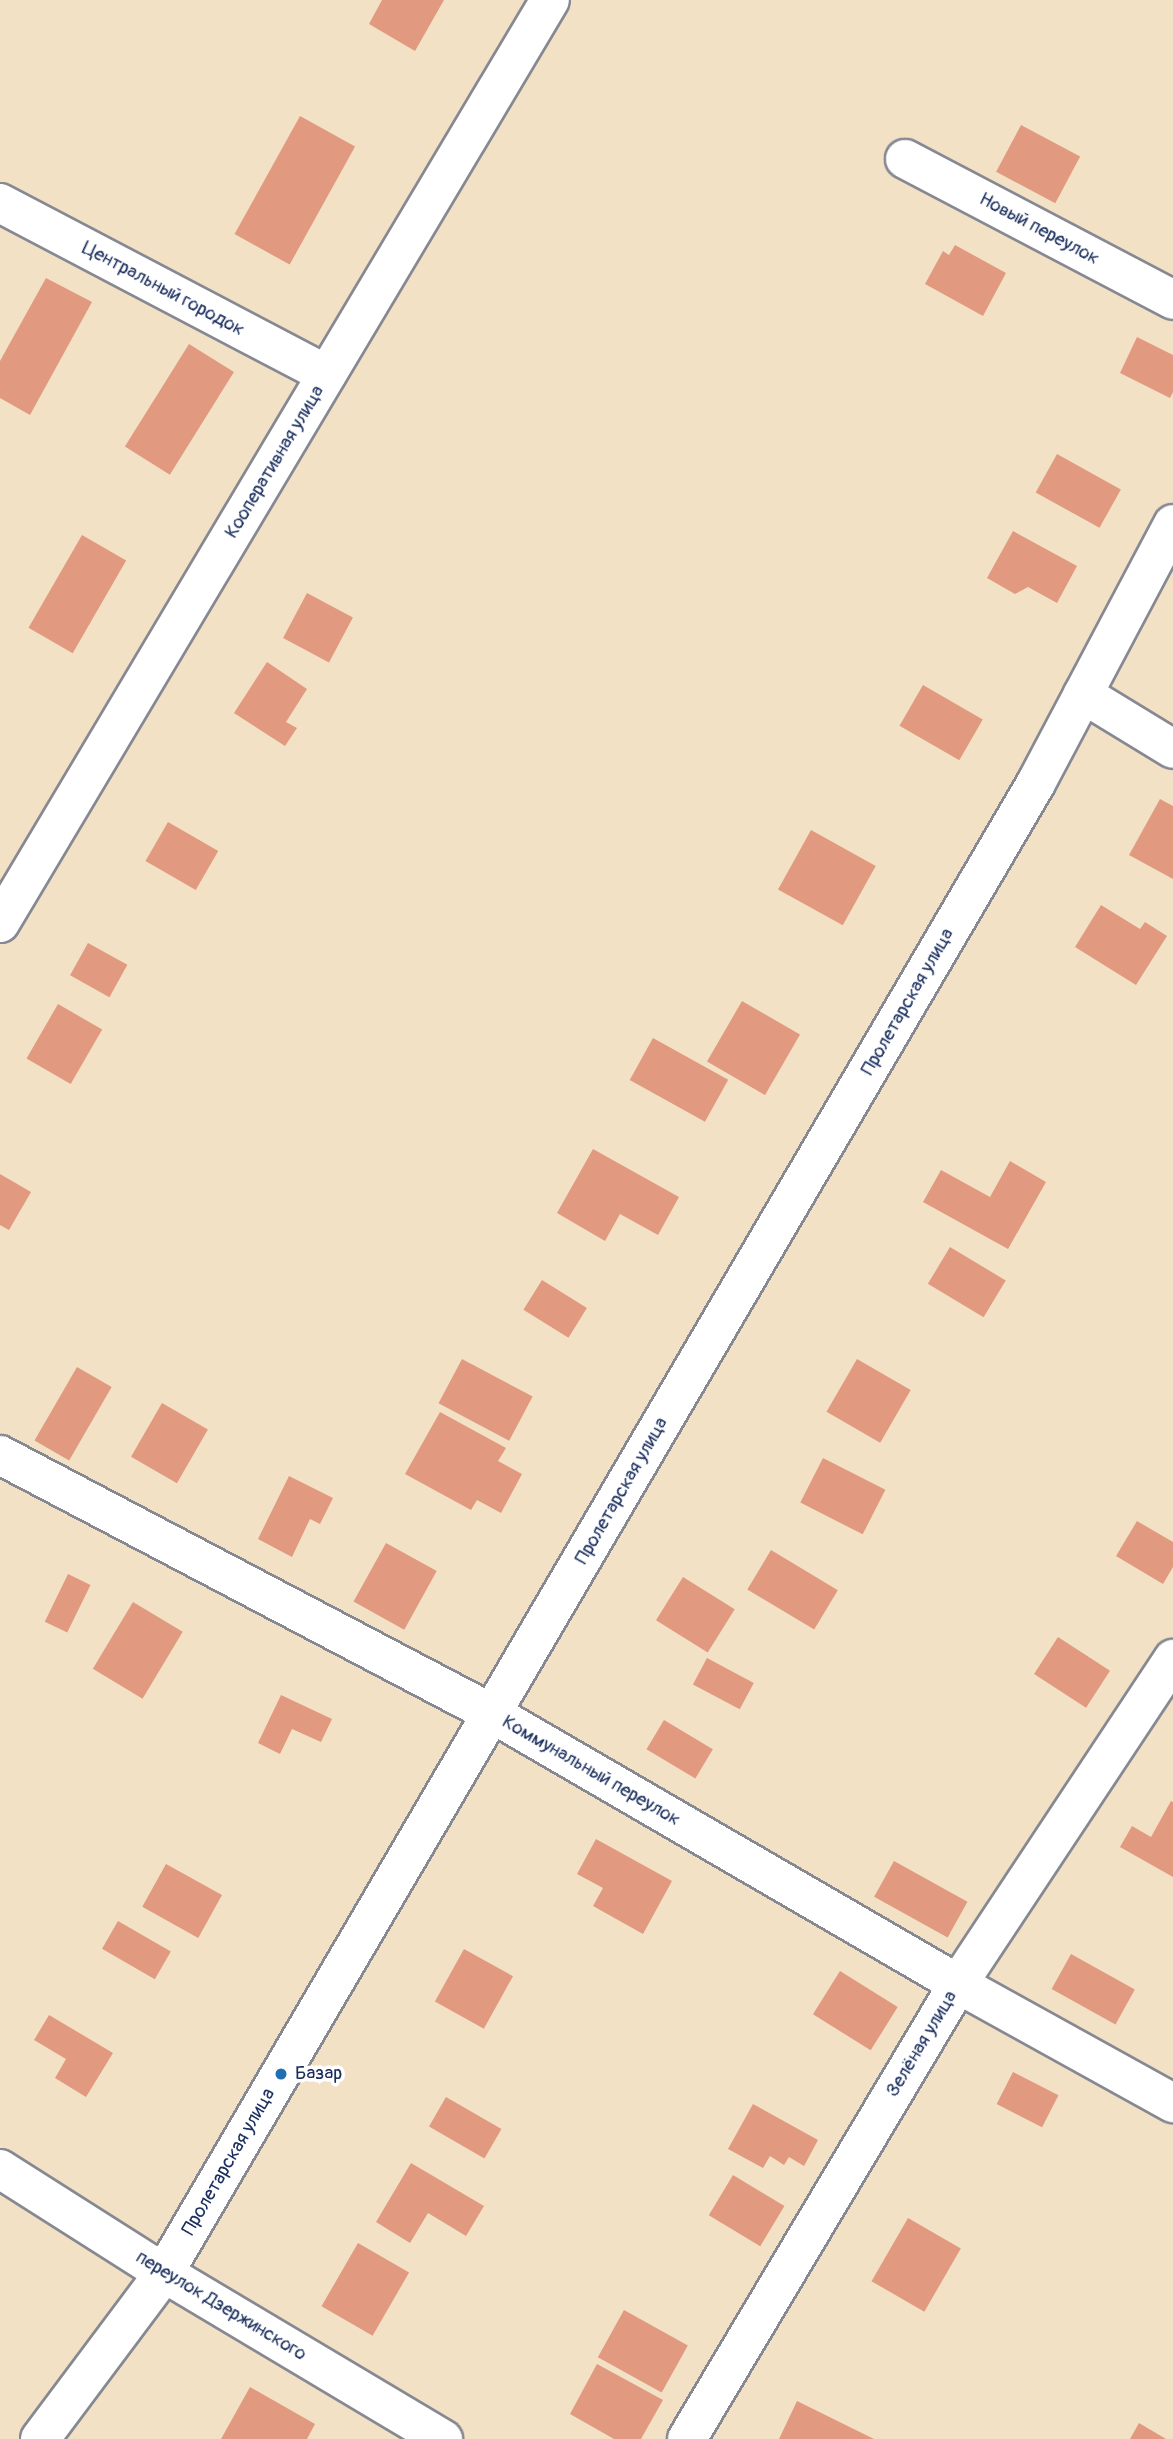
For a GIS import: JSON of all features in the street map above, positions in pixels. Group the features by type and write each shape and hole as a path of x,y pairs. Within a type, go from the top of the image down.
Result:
{"street":[{"name":"Кооперативная улица","path":"0,923 550,0"},
{"name":"Новый переулок","path":"905,159 1173,300"},
{"name":"Центральный городок","path":"0,203 327,375"},
{"name":"Пролетарская улица","path":"40,2439 164,2273 1036,783 1173,524"},
{"path":"1083,694 1173,749"},
{"name":"Коммунальный переулок","path":"0,1455 493,1714 958,1984 1173,2103"},
{"name":"Зелёная улица","path":"687,2439 958,1984 1173,1659"},
{"name":"переулок Дзержинского","path":"0,2169 164,2273 443,2439"}],"building":[{"path":"382,0 444,0 415,51 369,24"},
{"path":"300,116 355,147 290,265 235,234"},
{"path":"1021,125 1080,156 1055,203 996,172"},
{"path":"955,245 1006,273 983,316 925,284 943,251 949,255"},
{"path":"46,278 92,302 30,415 0,398 0,361"},
{"path":"1137,337 1173,355 1173,392 1170,398 1120,373"},
{"path":"189,344 234,372 170,475 125,447"},
{"path":"1057,454 1121,489 1100,528 1036,492"},
{"path":"1013,531 1077,566 1057,603 1028,587 1015,594 987,578"},
{"path":"82,535 126,560 73,653 29,628"},
{"path":"307,593 353,617 329,662 283,638"},
{"path":"267,662 307,689 286,722 297,728 285,746 234,713"},
{"path":"923,685 983,720 959,760 900,726"},
{"path":"1160,799 1173,806 1173,879 1129,855"},
{"path":"168,822 218,851 196,890 146,861"},
{"path":"811,830 876,866 843,925 778,889"},
{"path":"1101,905 1140,929 1145,922 1167,936 1136,985 1075,947"},
{"path":"88,943 127,965 109,997 70,975"},
{"path":"742,1001 800,1034 765,1095 707,1062"},
{"path":"58,1004 102,1030 71,1084 27,1059"},
{"path":"653,1038 728,1080 705,1122 630,1080"},
{"path":"593,1149 679,1197 658,1235 620,1214 605,1241 557,1213"},
{"path":"1010,1161 1046,1182 1008,1249 923,1202 941,1170 990,1197"},
{"path":"0,1174 31,1192 9,1230 0,1225"},
{"path":"950,1247 1006,1280 984,1317 928,1284"},
{"path":"542,1280 587,1308 568,1338 523,1310"},
{"path":"462,1359 533,1397 509,1441 439,1403"},
{"path":"857,1359 911,1390 880,1443 826,1412"},
{"path":"77,1367 112,1387 69,1461 34,1441"},
{"path":"162,1403 208,1430 177,1483 131,1457"},
{"path":"440,1412 506,1448 498,1461 522,1474 501,1513 477,1500 471,1510 405,1474"},
{"path":"823,1458 885,1490 863,1534 800,1503"},
{"path":"289,1476 333,1498 320,1524 310,1519 292,1557 258,1539"},
{"path":"1137,1521 1173,1542 1173,1567 1163,1584 1116,1556"},
{"path":"386,1543 437,1571 404,1630 354,1602"},
{"path":"771,1550 838,1590 814,1630 747,1589"},
{"path":"68,1574 90,1585 67,1633 45,1622"},
{"path":"683,1577 735,1609 708,1653 656,1620"},
{"path":"133,1602 183,1632 143,1699 93,1669"},
{"path":"1058,1637 1110,1671 1086,1708 1034,1674"},
{"path":"707,1658 754,1683 740,1709 693,1684"},
{"path":"281,1695 332,1719 321,1742 292,1729 280,1754 258,1743"},
{"path":"664,1720 713,1749 695,1779 646,1749"},
{"path":"1171,1801 1173,1877 1120,1847 1132,1826 1151,1837"},
{"path":"596,1839 672,1881 643,1934 593,1906 603,1888 577,1874"},
{"path":"894,1861 967,1902 948,1938 874,1897"},
{"path":"166,1864 222,1895 198,1938 142,1907"},
{"path":"118,1921 171,1952 155,1979 102,1949"},
{"path":"464,1949 513,1976 484,2029 435,2001"},
{"path":"1071,1954 1135,1989 1115,2024 1052,1989"},
{"path":"840,1971 898,2007 871,2050 813,2014"},
{"path":"49,2015 113,2053 86,2097 55,2078 66,2059 34,2040"},
{"path":"1013,2072 1058,2095 1042,2127 997,2104"},
{"path":"446,2097 501,2129 484,2158 429,2126"},
{"path":"753,2104 818,2140 804,2166 789,2157 784,2165 770,2156 763,2168 728,2149"},
{"path":"411,2163 484,2206 466,2236 428,2213 410,2243 376,2222"},
{"path":"733,2175 784,2206 760,2246 709,2215"},
{"path":"908,2218 961,2248 924,2312 872,2281"},
{"path":"358,2243 409,2272 373,2336 322,2306"},
{"path":"624,2310 688,2345 662,2393 598,2357"},
{"path":"597,2364 663,2400 641,2439 614,2439 570,2414"},
{"path":"250,2387 315,2424 307,2439 221,2439"},
{"path":"797,2401 874,2439 779,2439"},
{"path":"1139,2423 1166,2439 1130,2439"}],"place":[{"name":"Базар","path":"281,2074"}]}
